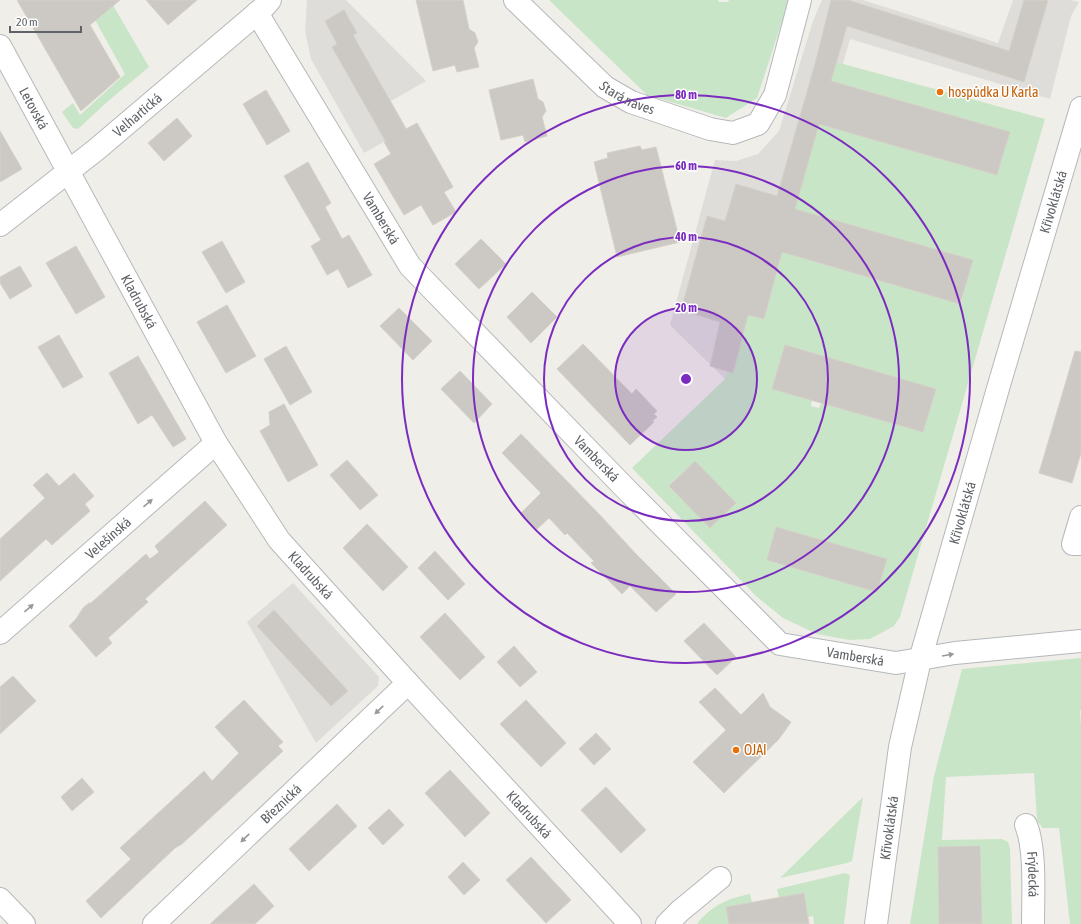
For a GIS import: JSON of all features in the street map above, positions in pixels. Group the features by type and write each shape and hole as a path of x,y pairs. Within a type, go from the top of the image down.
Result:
{"street":[{"name":"Stará náves","path":"515,0 605,87 631,102 710,129 733,133 758,124 775,95 800,0"},
{"name":"Velhartická","path":"0,225 97,149 264,7"},
{"name":"Vamberská","path":"264,7 410,266 623,486 780,644 896,663 955,653 1081,641"},
{"name":"Letovská","path":"0,46 68,171"},
{"name":"Křivoklátská","path":"876,924 900,746 920,660 1081,108"},
{"name":"Kladrubská","path":"68,171 216,443 279,540 408,683 630,924"},
{"name":"Velešínská","path":"0,634 216,443"},
{"path":"1081,517 1073,544 1081,544"},
{"name":"Březnická","path":"154,924 408,683"},
{"name":"Frýdecká","path":"1026,825 1030,835 1033,924"},
{"path":"667,924 680,911 720,878"},
{"path":"0,899 24,924"}],"shaded area":[{"path":"307,0 346,0 426,81 391,101 407,129 364,153 311,59 305,31"},
{"path":"822,0 863,0 998,43 1013,0 1071,0 1079,2 1071,16 1050,99 850,39 770,320 748,372 725,379 670,325 715,160 736,161 758,154 779,131 813,21"},
{"path":"293,583 379,677 378,686 316,743 247,622"}],"green space":[{"path":"84,0 110,0 149,67 107,102 78,129 73,128 62,112 73,103 80,115 125,74"},
{"path":"549,0 718,0 719,2 728,2 729,0 789,0 757,98 726,118 647,95"},
{"path":"836,62 1045,119 900,617 894,626 870,639 849,640 817,634 783,618 756,596 632,468 725,379 728,371 733,373 748,315 764,319","holes":["857,88 1009,132 997,175 844,131","808,231 972,261 961,304 801,258","785,346 936,389 923,432 821,403 819,408 811,406 812,400 772,389","695,461 735,503 710,527 669,485","776,527 886,559 877,592 767,560"]},
{"path":"1081,658 1081,924 1070,924 1059,828 1043,828 1037,821 1034,773 946,777 942,840 1002,839 1008,842 1010,848 1012,924 982,924 980,846 938,847 939,924 910,924 934,776 962,669"},
{"path":"863,797 852,861 780,878"},
{"path":"845,873 850,875 844,924 814,924 813,916 808,917 804,893 779,898 777,889"},
{"path":"750,894 752,902 729,924 697,924 708,912 720,904"}],"building":[{"path":"17,0 120,0 90,25 120,77 81,111"},
{"path":"146,0 197,0 168,25"},
{"path":"416,0 463,0 469,29 475,33 478,42 474,48 479,67 457,72 455,65 433,71"},
{"path":"831,0 848,0 1009,51 1024,0 1048,0 1024,82 847,26 831,81 1010,132 997,175 819,124 795,209 973,260 960,304 782,252 764,319 748,315 733,373 710,366 720,322 681,310 707,216 725,221 736,184 777,196 815,64"},
{"path":"344,10 357,33 353,35 406,129 417,123 453,187 444,192 456,212 433,225 421,205 404,215 374,164 391,154 384,142 386,142 332,47 337,44 325,21"},
{"path":"533,79 538,99 543,102 546,111 542,117 547,136 525,142 523,135 501,140 489,90"},
{"path":"266,90 290,131 267,145 243,104"},
{"path":"177,118 192,136 164,161 148,143"},
{"path":"0,131 22,169 0,182"},
{"path":"640,146 642,150 656,147 680,242 617,257 594,162 608,158 607,153"},
{"path":"308,162 331,203 325,207 342,239 349,235 372,275 348,288 338,269 327,275 311,246 321,240 284,176"},
{"path":"481,239 506,264 479,289 455,264"},
{"path":"222,241 245,282 226,293 202,252"},
{"path":"76,246 105,297 76,314 46,263"},
{"path":"20,266 32,286 10,299 0,283 0,277"},
{"path":"532,292 557,317 531,343 507,317"},
{"path":"227,305 256,356 226,373 197,322"},
{"path":"399,308 432,341 413,360 380,326"},
{"path":"59,335 83,377 63,388 38,347"},
{"path":"583,344 632,394 636,389 657,411 654,414 657,417 652,421 654,422 630,445 557,369"},
{"path":"785,345 936,389 923,432 772,389"},
{"path":"286,346 312,392 290,405 264,359"},
{"path":"1075,351 1081,352 1081,453 1072,483 1039,473"},
{"path":"138,356 186,439 173,447 152,415 138,424 109,373"},
{"path":"460,371 492,404 474,423 441,389"},
{"path":"284,404 318,465 288,482 260,431 270,425 269,412"},
{"path":"521,434 676,594 656,612 630,586 622,594 591,563 594,561 567,533 565,535 549,518 536,530 520,514 541,493 502,453"},
{"path":"347,460 378,495 360,510 330,475"},
{"path":"695,461 736,503 710,528 669,486"},
{"path":"47,473 59,486 74,473 94,496 85,504 90,511 52,545 46,539 0,581 0,539 45,498 33,485"},
{"path":"205,501 227,525 145,599 148,602 108,638 112,643 96,657 69,626 76,619 83,608 91,603 146,554 150,559 159,552 155,546"},
{"path":"367,524 408,567 383,591 343,548"},
{"path":"776,527 887,559 877,592 767,560"},
{"path":"435,551 465,584 448,600 418,568"},
{"path":"274,610 348,691 331,706 257,626"},
{"path":"445,613 485,657 460,680 420,637"},
{"path":"704,623 736,657 717,675 684,641"},
{"path":"514,646 537,672 520,687 497,662"},
{"path":"13,676 36,701 0,734 0,687"},
{"name":"OJAI","path":"715,688 741,715 763,693 770,707 791,722 779,739 724,793 693,762 726,730 699,702"},
{"path":"244,700 283,742 278,746 283,751 182,844 175,848 101,918 86,901 131,859 120,848 204,771 212,781 239,753 215,727"},
{"path":"526,700 566,743 541,767 500,724"},
{"path":"596,733 611,749 594,765 579,749"},
{"path":"450,770 490,813 465,837 425,793"},
{"path":"82,778 94,792 72,811 61,797"},
{"path":"606,787 646,830 621,853 581,810"},
{"path":"337,804 357,826 309,871 289,849"},
{"path":"389,809 404,825 383,845 368,828"},
{"path":"980,846 982,924 939,924 938,847"},
{"path":"531,857 571,900 546,923 506,880"},
{"path":"463,862 480,880 464,895 448,877"},
{"path":"254,884 274,906 255,924 210,924"},
{"path":"804,893 809,924 729,924 726,907"}],"place":[{"name":"hospůdka U Karla","path":"940,92"},
{"name":"OJAI","path":"736,750"}]}
